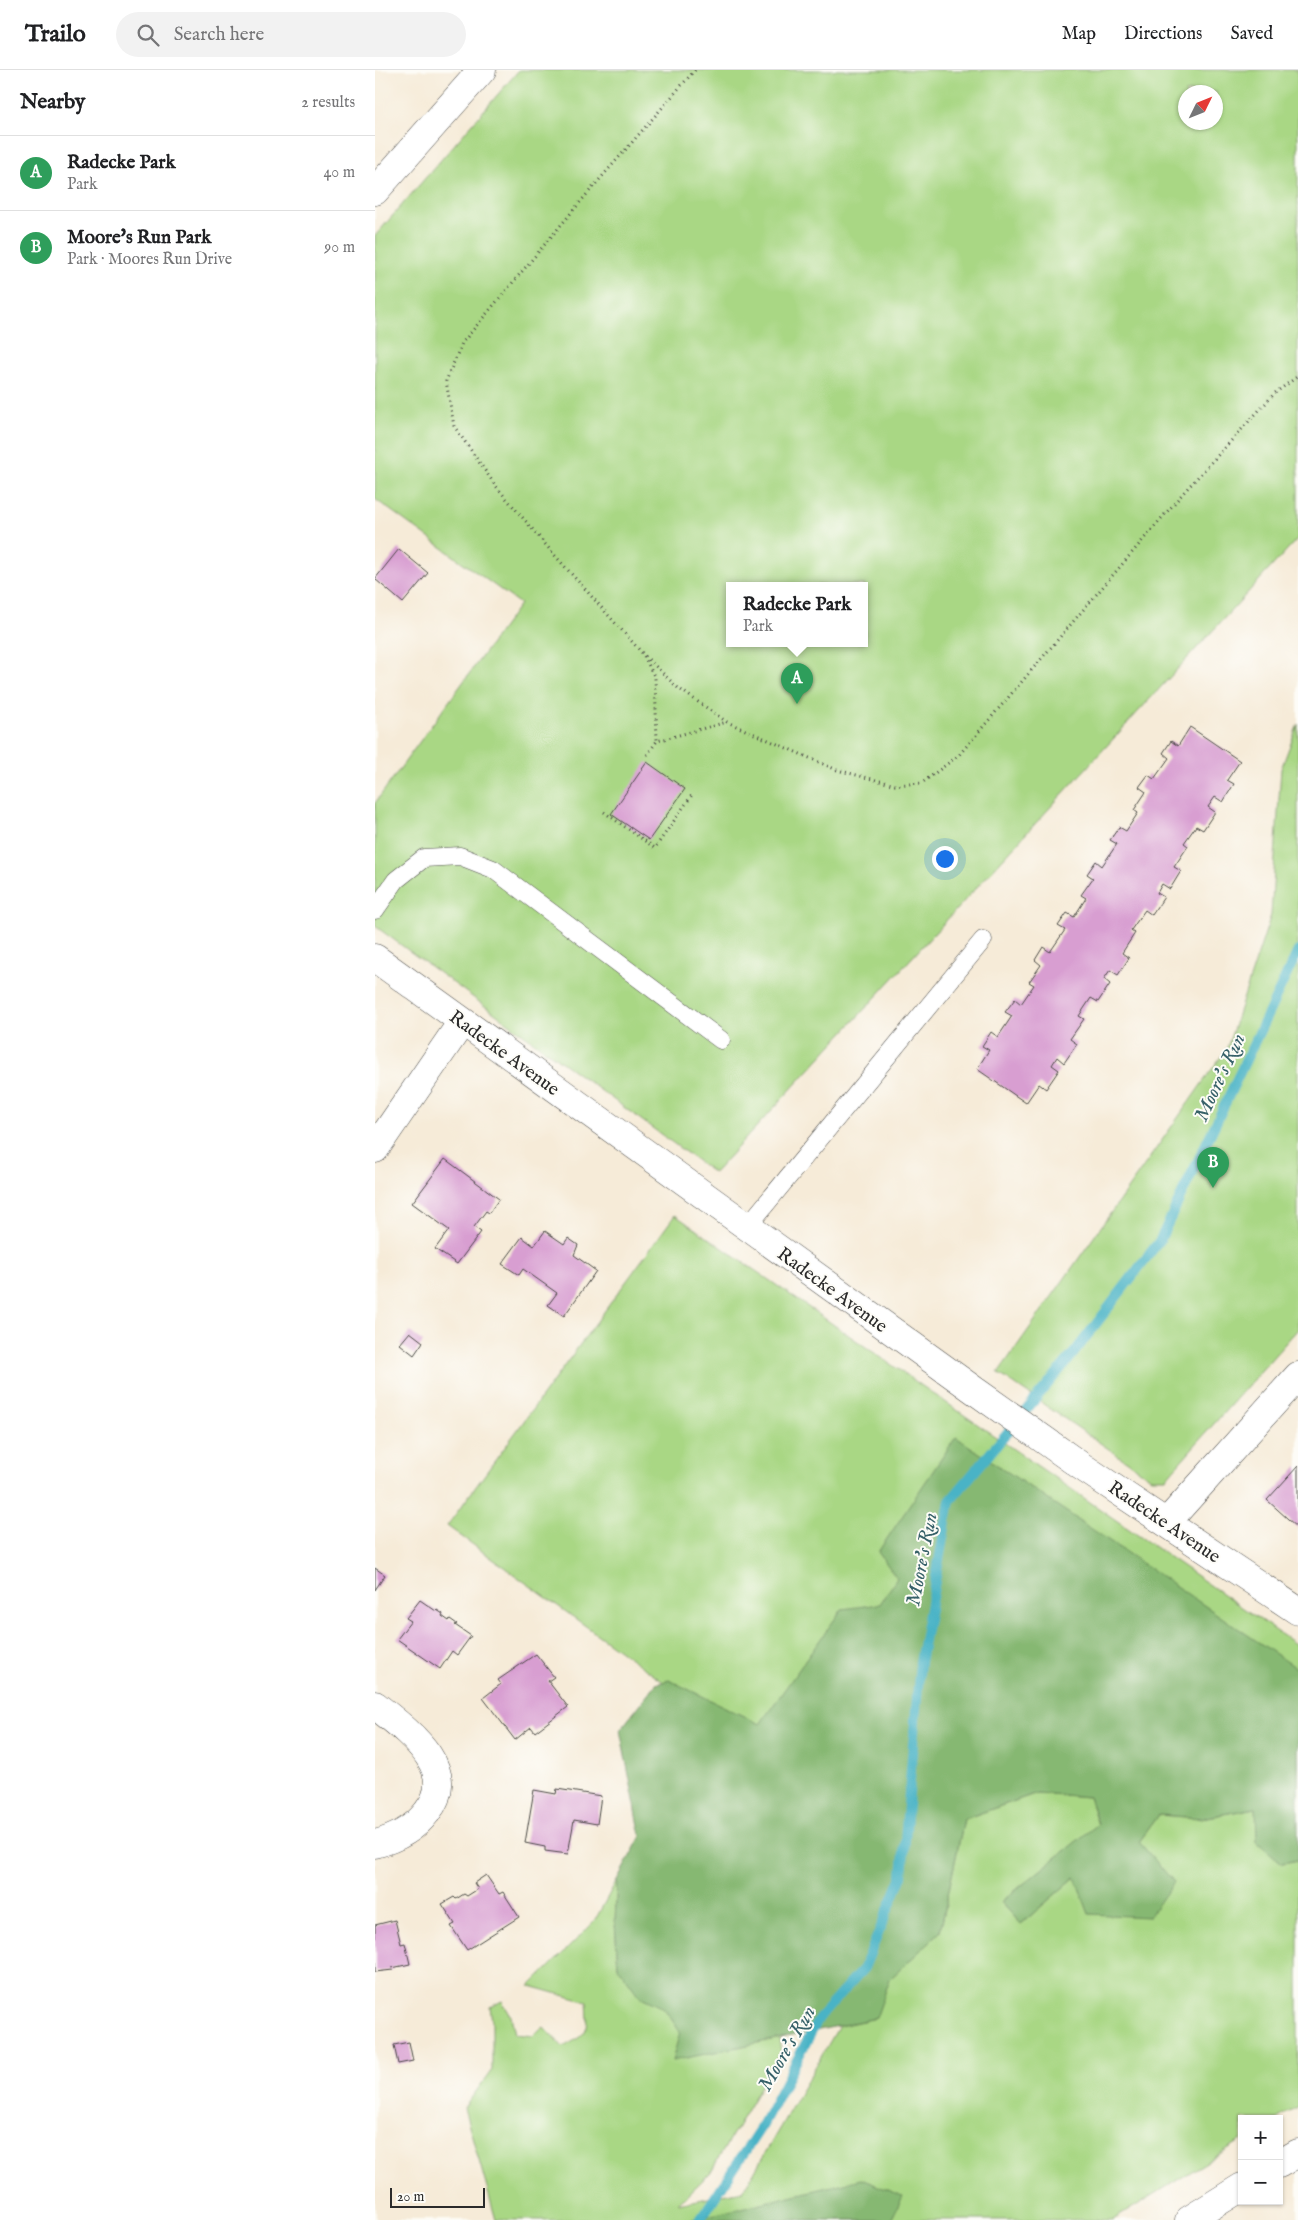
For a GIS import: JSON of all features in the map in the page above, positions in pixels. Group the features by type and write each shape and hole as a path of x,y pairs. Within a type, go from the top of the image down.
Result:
{"street":[{"path":"375,191 482,70"},
{"name":"Radecke Avenue","path":"375,958 973,1390 1081,1466 1298,1610"},
{"path":"375,1149 462,1022"},
{"path":"1167,1522 1298,1376"},
{"path":"375,1705 407,1731 424,1748 436,1770 439,1788 434,1804 423,1818 405,1832 375,1844"},
{"path":"1283,2162 1298,2153"},
{"path":"1189,2220 1238,2189"}],"lane":[{"path":"375,910 396,880 424,858 460,856 493,869 721,1040"},
{"path":"747,1227 983,940"}],"path":[{"path":"695,70 587,194 462,343 445,381 454,426 495,485 643,654 678,688 727,722 837,770 895,784 922,783 959,755 1184,492 1275,393 1298,376"},
{"path":"643,654 655,678 657,741 647,755"},
{"path":"657,741 727,722"},
{"path":"604,812 655,848 692,795"}],"green space":[{"path":"519,70 1298,70 1298,538 714,1173 375,926 375,803 520,604 375,499 375,236"},
{"path":"1298,724 1298,1329 1166,1478 1151,1478 998,1373 1227,1048 1271,915 1281,769"},
{"path":"675,1215 1298,1646 1298,1795 1000,1667 891,1977 940,1932 964,1819 1037,1793 1089,1797 1098,1825 1001,1902 1021,1924 1075,1877 1139,1842 1159,1815 1201,1818 1256,1808 1282,1863 1298,1860 1298,2106 1283,2115 1238,2115 1238,2142 1113,2220 496,2220 464,2108 492,2070 492,2021 490,2007 502,2001 511,2016 515,2034 533,2036 544,2027 563,2047 583,2034 588,2019 587,2002 530,1986 594,1922 617,1880 615,1922 618,1967 709,1715 447,1526","holes":["877,2015 876,2018 839,2026 743,2191 678,2204 710,2173 781,2052 779,2038 684,2058"]},
{"path":"956,1437 1298,1669 1298,1860 1282,1863 1257,1842 1256,1808 1201,1818 1159,1815 1139,1842 1174,1882 1149,1917 1089,1914 1075,1877 1021,1924 1001,1902 1098,1824 1089,1797 1037,1793 964,1819 940,1932 890,1979 876,2018 672,2061 680,2032 664,2008 639,1996 618,1967 615,1922 617,1880 641,1836 620,1730 656,1684 669,1680 760,1724 842,1609 880,1604 897,1578 878,1552"},
{"path":"861,2179 903,2196 891,2220 691,2220"}],"building":[{"path":"399,549 428,573 403,603 375,579"},
{"path":"1190,727 1240,761 1227,780 1234,784 1223,802 1215,797 1208,807 1215,812 1203,830 1196,826 1184,843 1188,846 1174,867 1181,871 1170,889 1162,884 1157,893 1164,897 1152,915 1145,910 1131,930 1135,933 1122,953 1129,958 1118,975 1110,970 1104,979 1110,984 1098,1002 1091,998 1079,1016 1084,1019 1070,1039 1077,1044 1064,1063 1057,1057 1052,1065 1059,1070 1046,1089 1039,1084 1026,1103 977,1069 989,1050 982,1046 991,1032 998,1037 1012,1016 1005,1012 1015,999 1021,1004 1034,985 1029,982 1041,965 1035,960 1043,947 1050,952 1065,930 1058,926 1067,913 1074,917 1086,898 1081,895 1093,878 1087,874 1096,861 1102,866 1117,844 1110,840 1119,827 1126,831 1138,813 1134,810 1146,792 1139,787 1148,775 1154,779 1169,758 1163,753 1171,741 1178,746"},
{"path":"647,762 685,789 649,840 611,814"},
{"path":"445,1159 499,1199 489,1213 486,1211 474,1227 481,1232 457,1264 435,1249 449,1230 412,1203"},
{"path":"545,1231 564,1244 568,1238 578,1245 574,1255 596,1271 564,1316 548,1305 557,1293 523,1269 519,1275 502,1264 522,1237 534,1246"},
{"path":"410,1332 423,1342 414,1355 400,1344"},
{"path":"1298,1466 1298,1528 1267,1500"},
{"path":"375,1568 385,1575 375,1590"},
{"path":"420,1600 443,1614 442,1616 449,1621 450,1619 457,1624 455,1625 471,1636 457,1655 452,1651 440,1669 397,1639 411,1621 406,1618"},
{"path":"536,1654 554,1677 548,1681 568,1707 535,1732 531,1727 515,1740 483,1698 501,1684 498,1680"},
{"path":"557,1789 601,1796 597,1824 574,1820 568,1854 545,1851 545,1847 525,1843 534,1790 556,1794"},
{"path":"486,1875 499,1894 503,1892 519,1917 467,1950 451,1926 455,1924 442,1904 454,1897 456,1899 464,1894 467,1896 478,1889 474,1883"},
{"path":"395,1920 401,1944 405,1943 410,1964 392,1968 393,1970 375,1972 375,1925"},
{"path":"409,2042 413,2061 398,2064 394,2045"}],"waterway":[{"name":"Moore's Run","path":"700,2220 763,2124 819,2018 864,1968 902,1876 920,1662 950,1501 1074,1353 1160,1240 1298,951"}],"place":[{"name":"Radecke Park","path":"797,704"},
{"name":"Moore's Run Park","path":"1213,1188"}]}
